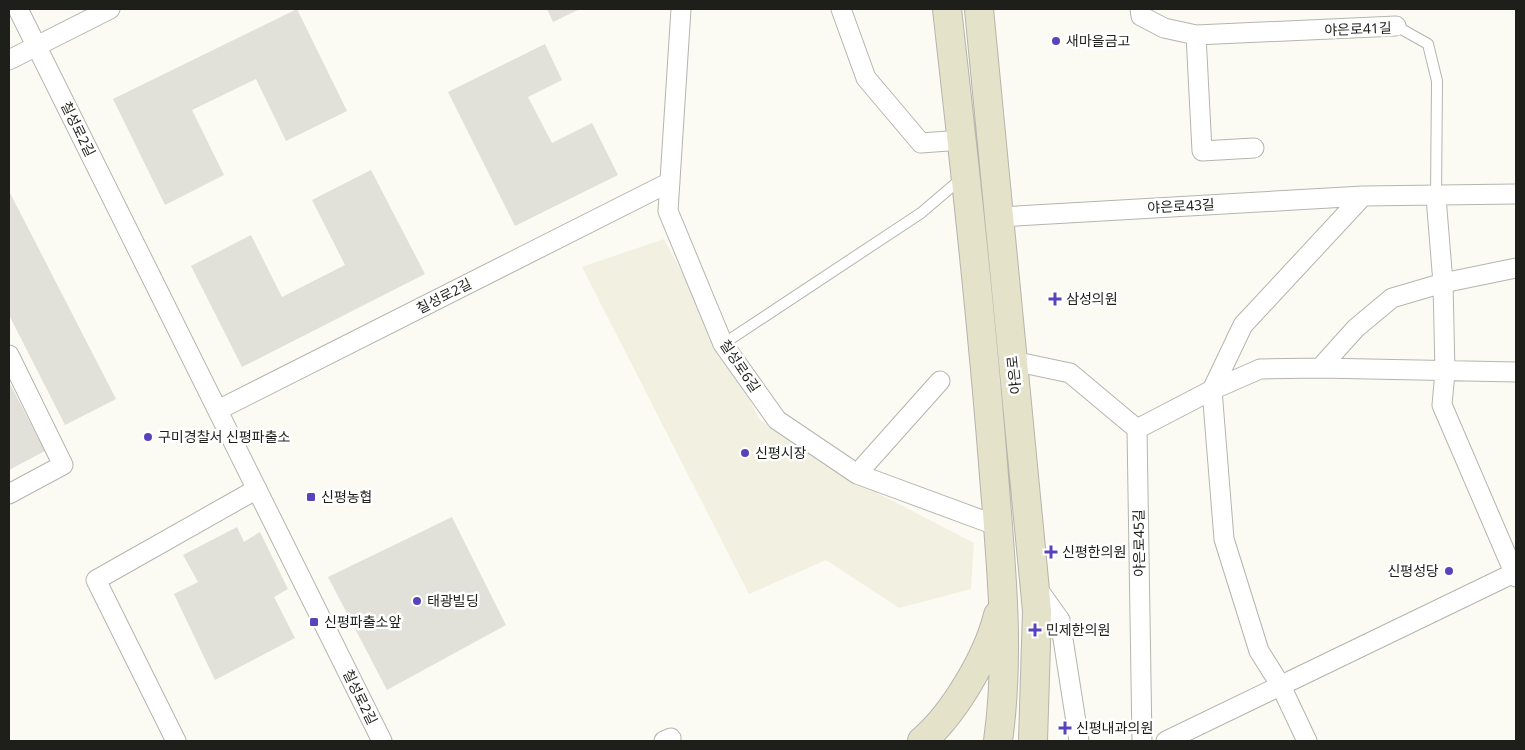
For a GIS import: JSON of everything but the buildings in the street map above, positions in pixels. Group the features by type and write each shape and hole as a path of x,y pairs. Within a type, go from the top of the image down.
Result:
{"street":[{"name":"칠성로2길","path":"18,9 382,741"},
{"path":"9,60 110,9"},
{"path":"841,9 866,78 921,143 962,140"},
{"name":"야은로","path":"947,9 966,174 1003,592 1004,658 998,741"},
{"name":"야은로","path":"980,9 1036,611 1033,741"},
{"name":"야은로41길","path":"1140,9 1141,16 1164,28 1196,35 1396,26"},
{"name":"칠성로6길","path":"685,10 668,211 723,344 777,420 857,474 998,526"},
{"path":"1196,35 1202,151 1254,148"},
{"name":"칠성로2길","path":"218,410 670,182"},
{"name":"야은로43길","path":"999,216 1363,196 1516,194"},
{"path":"1307,741 1281,686 1259,651 1224,539 1212,390 1243,325 1363,196"},
{"path":"1166,741 1516,574 1442,405 1444,372 1442,283 1436,196"},
{"path":"1320,368 1356,328 1392,298 1442,283 1516,268"},
{"path":"9,355 63,465 9,494"},
{"path":"1013,361 1070,373 1137,429 1212,390 1260,369 1320,368 1516,372"},
{"path":"857,474 940,381"},
{"name":"야은로45길","path":"1137,429 1142,741"},
{"path":"176,741 96,580 257,489"},
{"path":"1034,584 1060,620 1079,741"},
{"path":"922,741 953,706 972,675 994,632 1003,592"}],"lane":[{"name":"야은로41길","path":"1396,26 1428,44 1437,81 1436,196"},
{"path":"723,344 922,213 966,174"}],"shaded area":[{"name":"신평시장","path":"664,239 760,420 866,487 974,543 971,589 899,608 826,560 749,594 582,267"}],"place":[{"name":"새마을금고","path":"1056,41"},
{"name":"삼성의원","path":"1055,299"},
{"name":"구미경찰서 신평파출소","path":"148,437"},
{"name":"신평시장","path":"745,453"},
{"name":"신평농협","path":"311,497"},
{"name":"신평한의원","path":"1051,552"},
{"name":"신평성당","path":"1449,571"},
{"name":"태광빌딩","path":"417,601"},
{"name":"신평파출소앞","path":"314,622"},
{"name":"민제한의원","path":"1035,630"},
{"name":"신평내과의원","path":"1065,728"}]}
